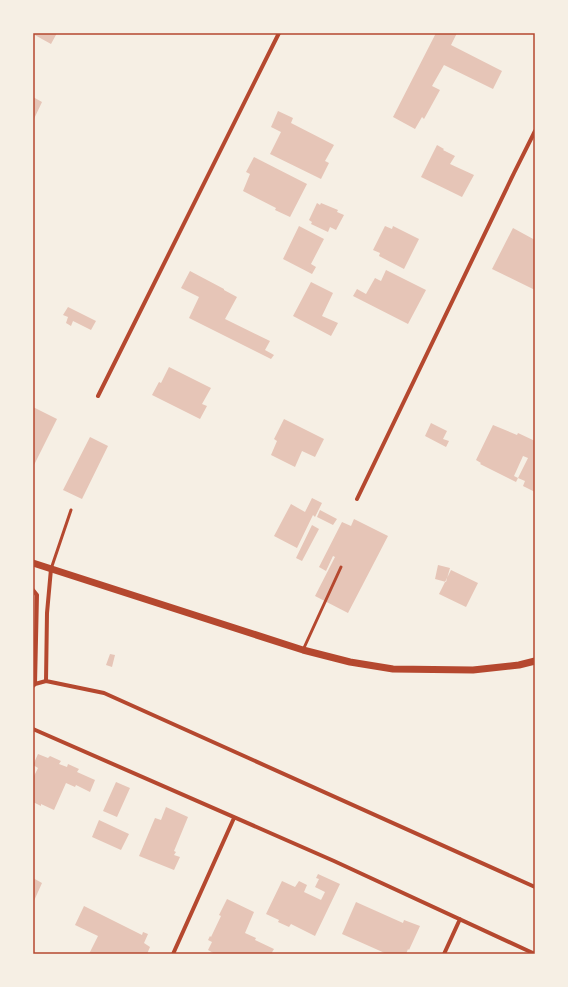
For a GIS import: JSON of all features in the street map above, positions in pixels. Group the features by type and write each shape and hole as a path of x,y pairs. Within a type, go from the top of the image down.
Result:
{"street":[{"path":"98,396 279,33"},
{"path":"357,499 535,131"},
{"path":"33,564 303,650 350,662 393,669 473,670 519,665 535,661"},
{"path":"46,681 47,613 51,569"},
{"path":"33,590 37,594 34,685 46,681 104,693 535,887"},
{"path":"33,729 460,919 535,954"},
{"path":"173,954 234,818"},
{"path":"444,954 460,919"}],"lane":[{"path":"51,569 72,510"},
{"path":"303,650 341,567"}],"building":[{"path":"33,33 57,33 51,44"},
{"path":"436,33 457,33 451,45 502,71 493,89 444,65 432,86 440,90 424,119 422,117 415,129 393,117"},
{"path":"33,97 42,102 33,121"},
{"path":"278,111 293,118 291,123 334,145 325,161 329,163 321,179 270,154 281,132 271,127"},
{"path":"437,145 455,156 450,164 474,175 462,197 421,177"},
{"path":"254,157 307,184 290,217 243,191 250,174 246,172"},
{"path":"317,203 320,205 321,203 338,210 337,212 344,215 336,230 330,227 328,232 311,224 312,222 309,220"},
{"path":"299,226 324,239 311,264 316,267 312,274 283,259"},
{"path":"385,226 392,229 393,226 419,239 404,269 379,256 380,253 373,250"},
{"path":"513,228 535,240 535,290 492,269"},
{"path":"386,270 426,290 408,324 353,296 357,289 366,294 375,278 381,281"},
{"path":"190,271 237,297 225,319 270,341 265,350 274,355 271,359 189,318 199,297 181,288"},
{"path":"311,282 333,293 322,316 338,323 331,336 293,316"},
{"path":"68,307 96,321 91,330 73,321 71,326 66,323 68,317 63,315"},
{"path":"169,367 211,388 202,404 207,406 200,419 152,395 159,382 161,383"},
{"path":"33,407 57,419 33,467"},
{"path":"284,419 324,439 315,457 302,451 295,467 271,455 277,441 274,439"},
{"path":"431,423 447,431 443,439 449,441 446,447 425,436"},
{"path":"493,425 517,435 518,433 535,441 535,492 523,486 525,481 518,478 516,482 480,464 481,463 476,460","holes":["523,456 528,458 518,478 514,476"]},
{"path":"90,437 108,446 82,499 63,490"},
{"path":"312,498 322,503 315,517 313,515 297,548 274,536 291,504 305,512"},
{"path":"320,510 337,519 333,525 317,517"},
{"path":"354,519 388,536 348,613 315,596 335,557 333,556 326,571 319,567 342,522 351,526"},
{"path":"312,525 319,529 302,561 296,558"},
{"path":"438,565 450,568 446,582 435,579"},
{"path":"451,570 478,583 466,607 439,594"},
{"path":"110,654 115,655 112,667 106,665"},
{"path":"38,754 48,758 50,756 61,761 59,764 67,767 68,764 79,769 77,772 95,780 90,792 76,785 75,787 66,783 54,810 33,802 33,778 38,768 33,765"},
{"path":"116,782 130,788 117,817 103,811"},
{"path":"166,807 188,817 174,851 176,852 174,855 180,857 174,870 139,856 155,818 161,820"},
{"path":"99,820 129,834 121,850 92,837"},
{"path":"318,874 340,884 315,936 291,924 289,927 266,914 282,881 295,887 299,881 307,885 304,892 321,900 325,892 315,887 319,879 316,878"},
{"path":"33,878 42,883 33,903"},
{"path":"227,899 254,912 245,933 256,938 255,940 274,949 271,954 215,954 208,950 212,942 208,940 210,936 211,937 221,916 219,915"},
{"path":"356,902 403,923 404,920 420,926 406,954 387,954 342,934"},
{"path":"84,906 142,935 143,932 148,934 144,943 150,947 147,954 89,954 98,936 75,925"}]}
